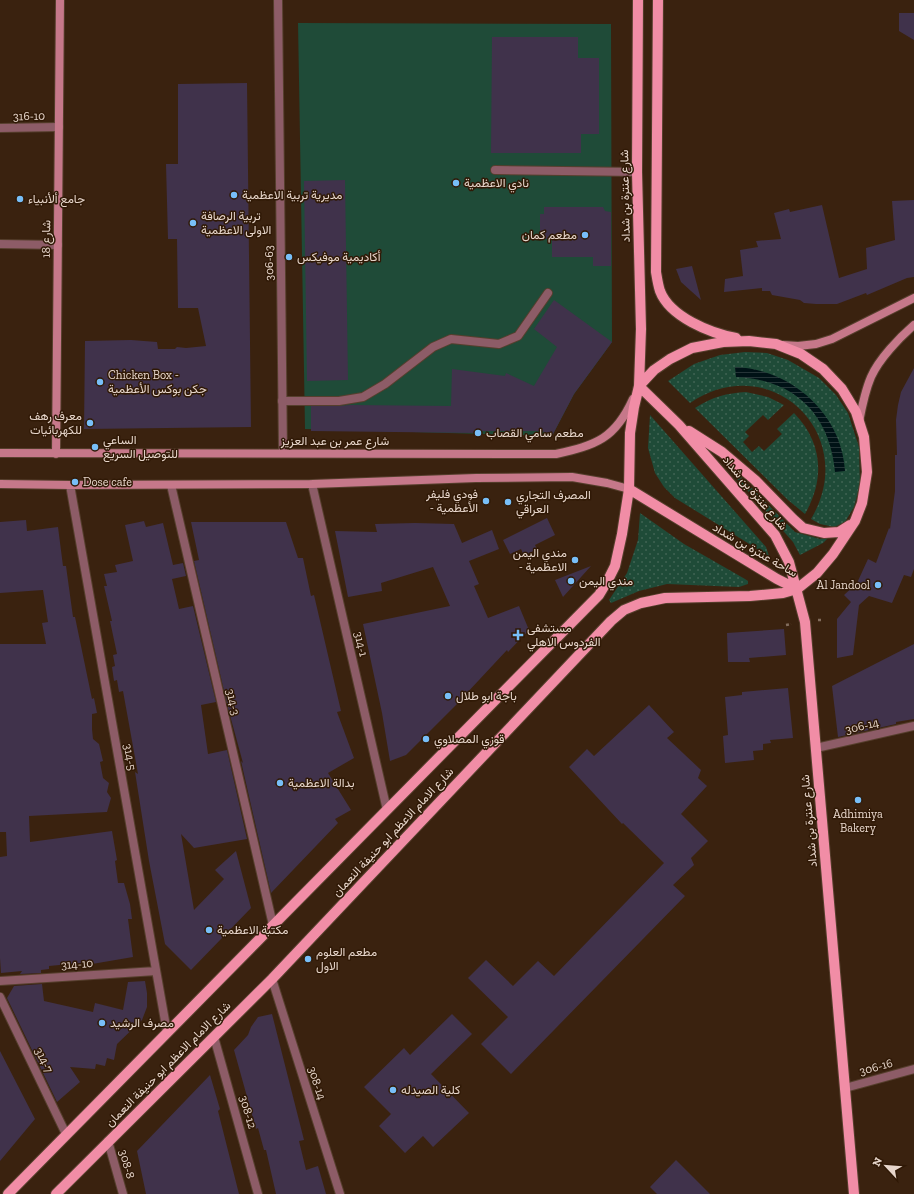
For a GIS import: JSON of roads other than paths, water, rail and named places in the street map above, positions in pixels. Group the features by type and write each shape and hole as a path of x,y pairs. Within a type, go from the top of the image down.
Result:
{"main road":[{"name":"شارع عنترة بن شداد","path":"638,0 637,172 641,330 639,386 679,425 775,535 789,562 797,589 805,622 854,1194"},
{"path":"658,0 656,272 660,292 668,304 695,324 724,336 749,340"},
{"name":"ساحة عنترة بن شداد","path":"749,340 776,344 801,354 823,369 842,388 856,412 864,437 867,472 862,503 855,521 833,554 817,573 797,589 777,579 629,489 630,433 634,407 639,386 654,370 670,359 692,348 722,342 749,340"},
{"path":"679,425 722,452 756,480 803,528 824,532 839,532 855,521"},
{"name":"شارع الامام الاعظم ابو حنيفة النعمان","path":"8,1194 599,595 615,566 629,489"},
{"name":"شارع الامام الاعظم ابو حنيفة النعمان","path":"56,1194 272,979 611,621 624,610 665,598 770,594 783,593 797,589"}],"street":[{"name":"شارع 18","path":"56,454 60,0"},
{"name":"306-63","path":"278,0 283,453"},
{"name":"316-10","path":"0,128 59,127"},
{"path":"495,170 637,172"},
{"path":"0,244 58,245"},
{"path":"282,401 339,401 363,397 385,384 433,346 452,339 499,344 518,336 548,293"},
{"path":"776,344 798,346 816,344 832,339 914,298"},
{"path":"859,422 864,397 871,376 887,352 901,336 914,325"},
{"name":"شارع عمر بن عبد العزيز","path":"0,454 556,454 583,448 601,440 615,429 629,408 639,386"},
{"path":"0,484 312,484 476,478 572,477 607,483 629,489"},
{"name":"314-1","path":"312,484 387,810"},
{"name":"314-5","path":"70,485 167,1032"},
{"name":"314-3","path":"171,485 273,925"},
{"name":"306-14","path":"816,748 914,726"},
{"name":"314-10","path":"0,981 156,971"},
{"name":"308-14","path":"272,979 340,1194"},
{"name":"314-7","path":"0,997 66,1134"},
{"name":"308-12","path":"214,1037 258,1194"},
{"name":"306-16","path":"845,1088 914,1069"},
{"name":"308-8","path":"108,1142 123,1194"}],"place":[{"name":"نادي الاعظمية","path":"456,183"},
{"name":"مديرية تربية الاعظمية","path":"234,195"},
{"name":"جامع ألأنبياء","path":"20,199"},
{"name":"تربية الرصافة الاولى الاعظمية","path":"193,223"},
{"name":"مطعم كمان","path":"585,235"},
{"name":"أكاديمية موفيكس","path":"289,257"},
{"name":"Chicken Box - جكن بوكس الأعظمية","path":"100,382"},
{"name":"معرف رهف للكهربائيات","path":"90,423"},
{"name":"مطعم سامي القصاب","path":"478,433"},
{"name":"الساعي للتوصيل السريع","path":"95,447"},
{"name":"Dose cafe","path":"75,482"},
{"name":"فودي فليفر - الأعظمية","path":"486,501"},
{"name":"المصرف التجاري العراقي","path":"508,502"},
{"name":"مندي اليمن - الاعظمية","path":"575,560"},
{"name":"مندي اليمن","path":"571,581"},
{"name":"Al Jandool","path":"878,585"},
{"name":"مستشفى الفردوس الاهلي","path":"518,635"},
{"name":"باجة ابو طلال","path":"448,696"},
{"name":"قوزي المصلاوي","path":"426,739"},
{"name":"بدالة الاعظمية","path":"280,783"},
{"name":"Adhimiya Bakery","path":"858,800"},
{"name":"مكتبة الاعظمية","path":"209,930"},
{"name":"مطعم العلوم الاول","path":"308,959"},
{"name":"مصرف الرشيد","path":"102,1023"},
{"name":"كلية الصيدله","path":"393,1090"}]}
